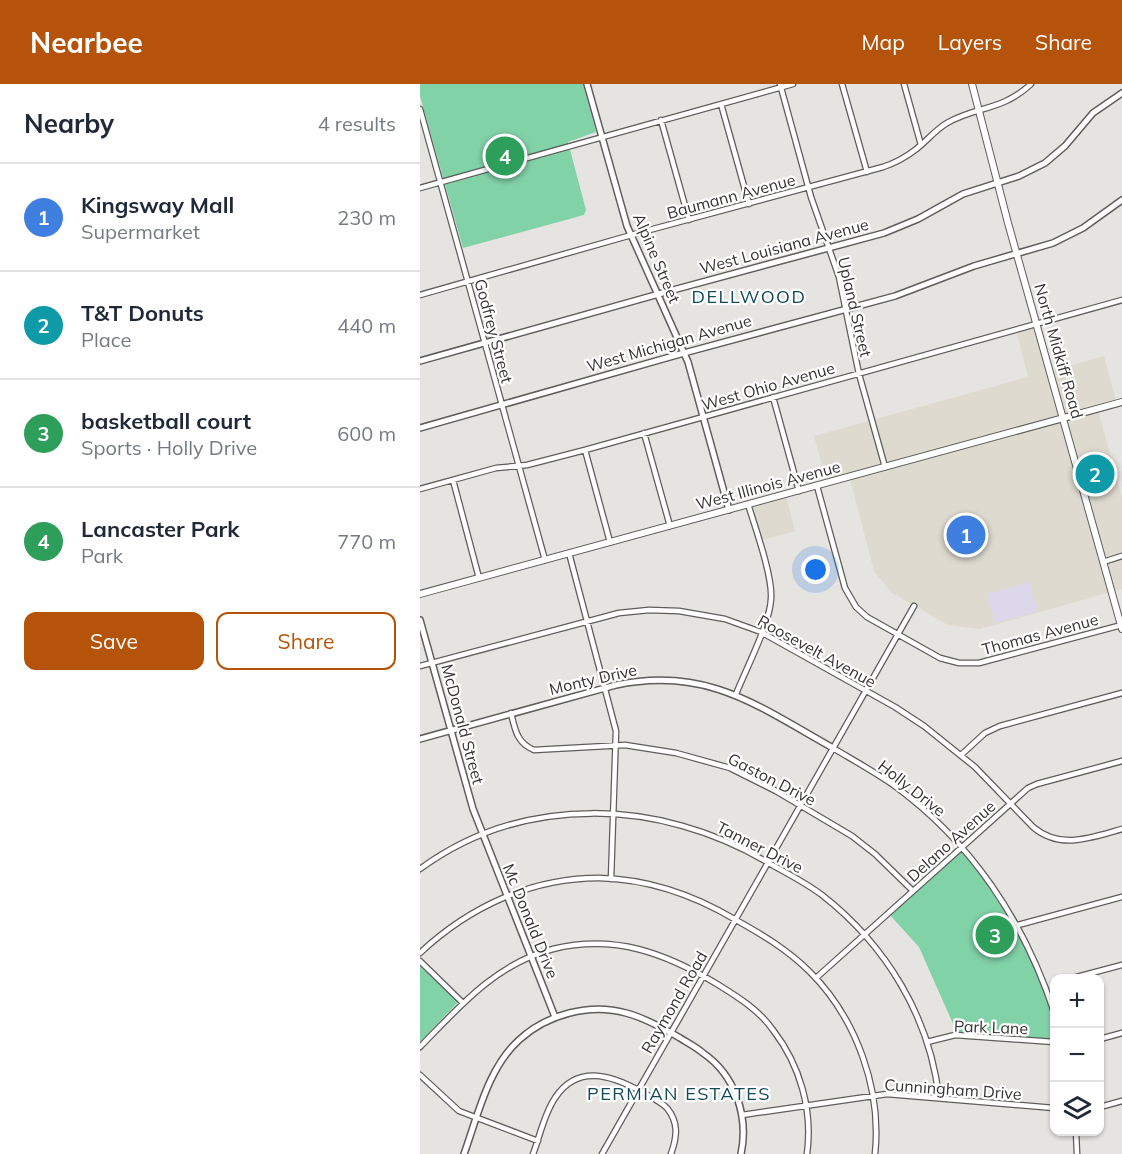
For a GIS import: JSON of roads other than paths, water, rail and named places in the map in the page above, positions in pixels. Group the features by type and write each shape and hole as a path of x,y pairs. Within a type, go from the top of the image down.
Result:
{"main road":[{"name":"North Midkiff Road","path":"972,84 1122,626"},
{"name":"West Illinois Avenue","path":"420,594 1122,402"}],"street":[{"name":"Alpine Street","path":"587,84 631,236 684,352 729,510"},
{"path":"420,188 793,84"},
{"path":"842,84 867,172"},
{"path":"904,84 921,144"},
{"name":"Baumann Avenue","path":"420,295 867,172 897,161 946,123 1008,101 1031,84"},
{"name":"Upland Street","path":"781,86 809,188 839,277 859,374 885,468"},
{"name":"West Louisiana Avenue","path":"420,361 829,249 901,227 963,194 1021,175 1045,163 1065,146 1093,113 1122,93"},
{"path":"721,104 749,204"},
{"name":"Godfrey Street","path":"420,109 545,560"},
{"path":"662,120 689,220"},
{"name":"West Michigan Avenue","path":"420,428 684,352 895,296 974,266 1071,235 1122,200"},
{"name":"West Ohio Avenue","path":"420,489 496,468 519,466 585,450 1122,300"},
{"path":"773,397 799,490"},
{"path":"644,434 670,526"},
{"path":"585,450 610,542"},
{"path":"453,480 479,578"},
{"name":"Thomas Avenue","path":"818,486 844,586 850,599 865,615 941,658 958,663 975,663 1122,626"},
{"path":"736,694 769,614 771,592 748,504"},
{"path":"569,553 616,728 611,879"},
{"path":"1103,562 1122,556"},
{"name":"Raymond Road","path":"602,1154 914,606"},
{"name":"Roosevelt Avenue","path":"420,666 588,621 636,611 679,611 725,620 761,633 916,721 961,755 1035,829 1054,840 1076,841 1122,829"},
{"name":"McDonald Street","path":"420,620 471,803 483,835"},
{"name":"Monty Drive","path":"420,739 606,688 642,681 672,680 707,685 736,694 833,748"},
{"path":"961,755 982,736 1000,726 1122,693"},
{"name":"Gaston Drive","path":"511,713 518,738 524,745 534,750 616,745 676,753 718,764 760,783 852,836 914,891"},
{"name":"Holly Drive","path":"833,748 867,767 899,789 940,824 962,847 991,882 1018,926 1050,999"},
{"name":"Delano Avenue","path":"816,978 1034,785 1122,761"},
{"name":"Tanner Drive","path":"420,869 460,845 483,835 541,818 573,814 614,813 658,819 697,829 738,846 799,879 822,896 865,935 885,959 915,1012 927,1042 939,1098"},
{"name":"Mc Donald Drive","path":"483,835 555,1017"},
{"path":"420,953 462,919 507,896 559,882 580,879 642,882 677,891 706,903 772,941 816,978 833,999 855,1039 866,1070 876,1132 874,1154"},
{"path":"1018,926 1122,897"},
{"path":"420,1047 493,976 531,956 575,945 618,945 668,957 741,998 774,1030 795,1066 807,1106 809,1137 807,1154"},
{"path":"420,961 463,1003"},
{"path":"1088,974 1122,965"},
{"path":"1046,986 1050,985"},
{"path":"464,1154 492,1077 505,1056 526,1034 555,1017 583,1010 613,1010 642,1018 704,1053 717,1064 738,1097 742,1115 741,1154"},
{"path":"1104,1038 1122,1033"},
{"name":"Park Lane","path":"927,1042 955,1035 1050,1042"},
{"path":"420,1074 459,1111 538,1141"},
{"path":"533,1154 555,1098 561,1090 576,1080 590,1076 606,1076 618,1079 638,1090 664,1105 672,1114 677,1132 671,1154"},
{"name":"Cunningham Drive","path":"742,1115 889,1094 1050,1108"},
{"path":"1104,1106 1122,1101"},
{"path":"1076,1136 1077,1154"}],"place":[{"name":"Lancaster Park","path":"505,156"},
{"name":"T&T Donuts","path":"1095,474"},
{"name":"Kingsway Mall","path":"966,535"},
{"name":"basketball court","path":"995,935"}],"district":[{"name":"DELLWOOD","path":"749,296"},
{"name":"PERMIAN ESTATES","path":"679,1093"}]}
